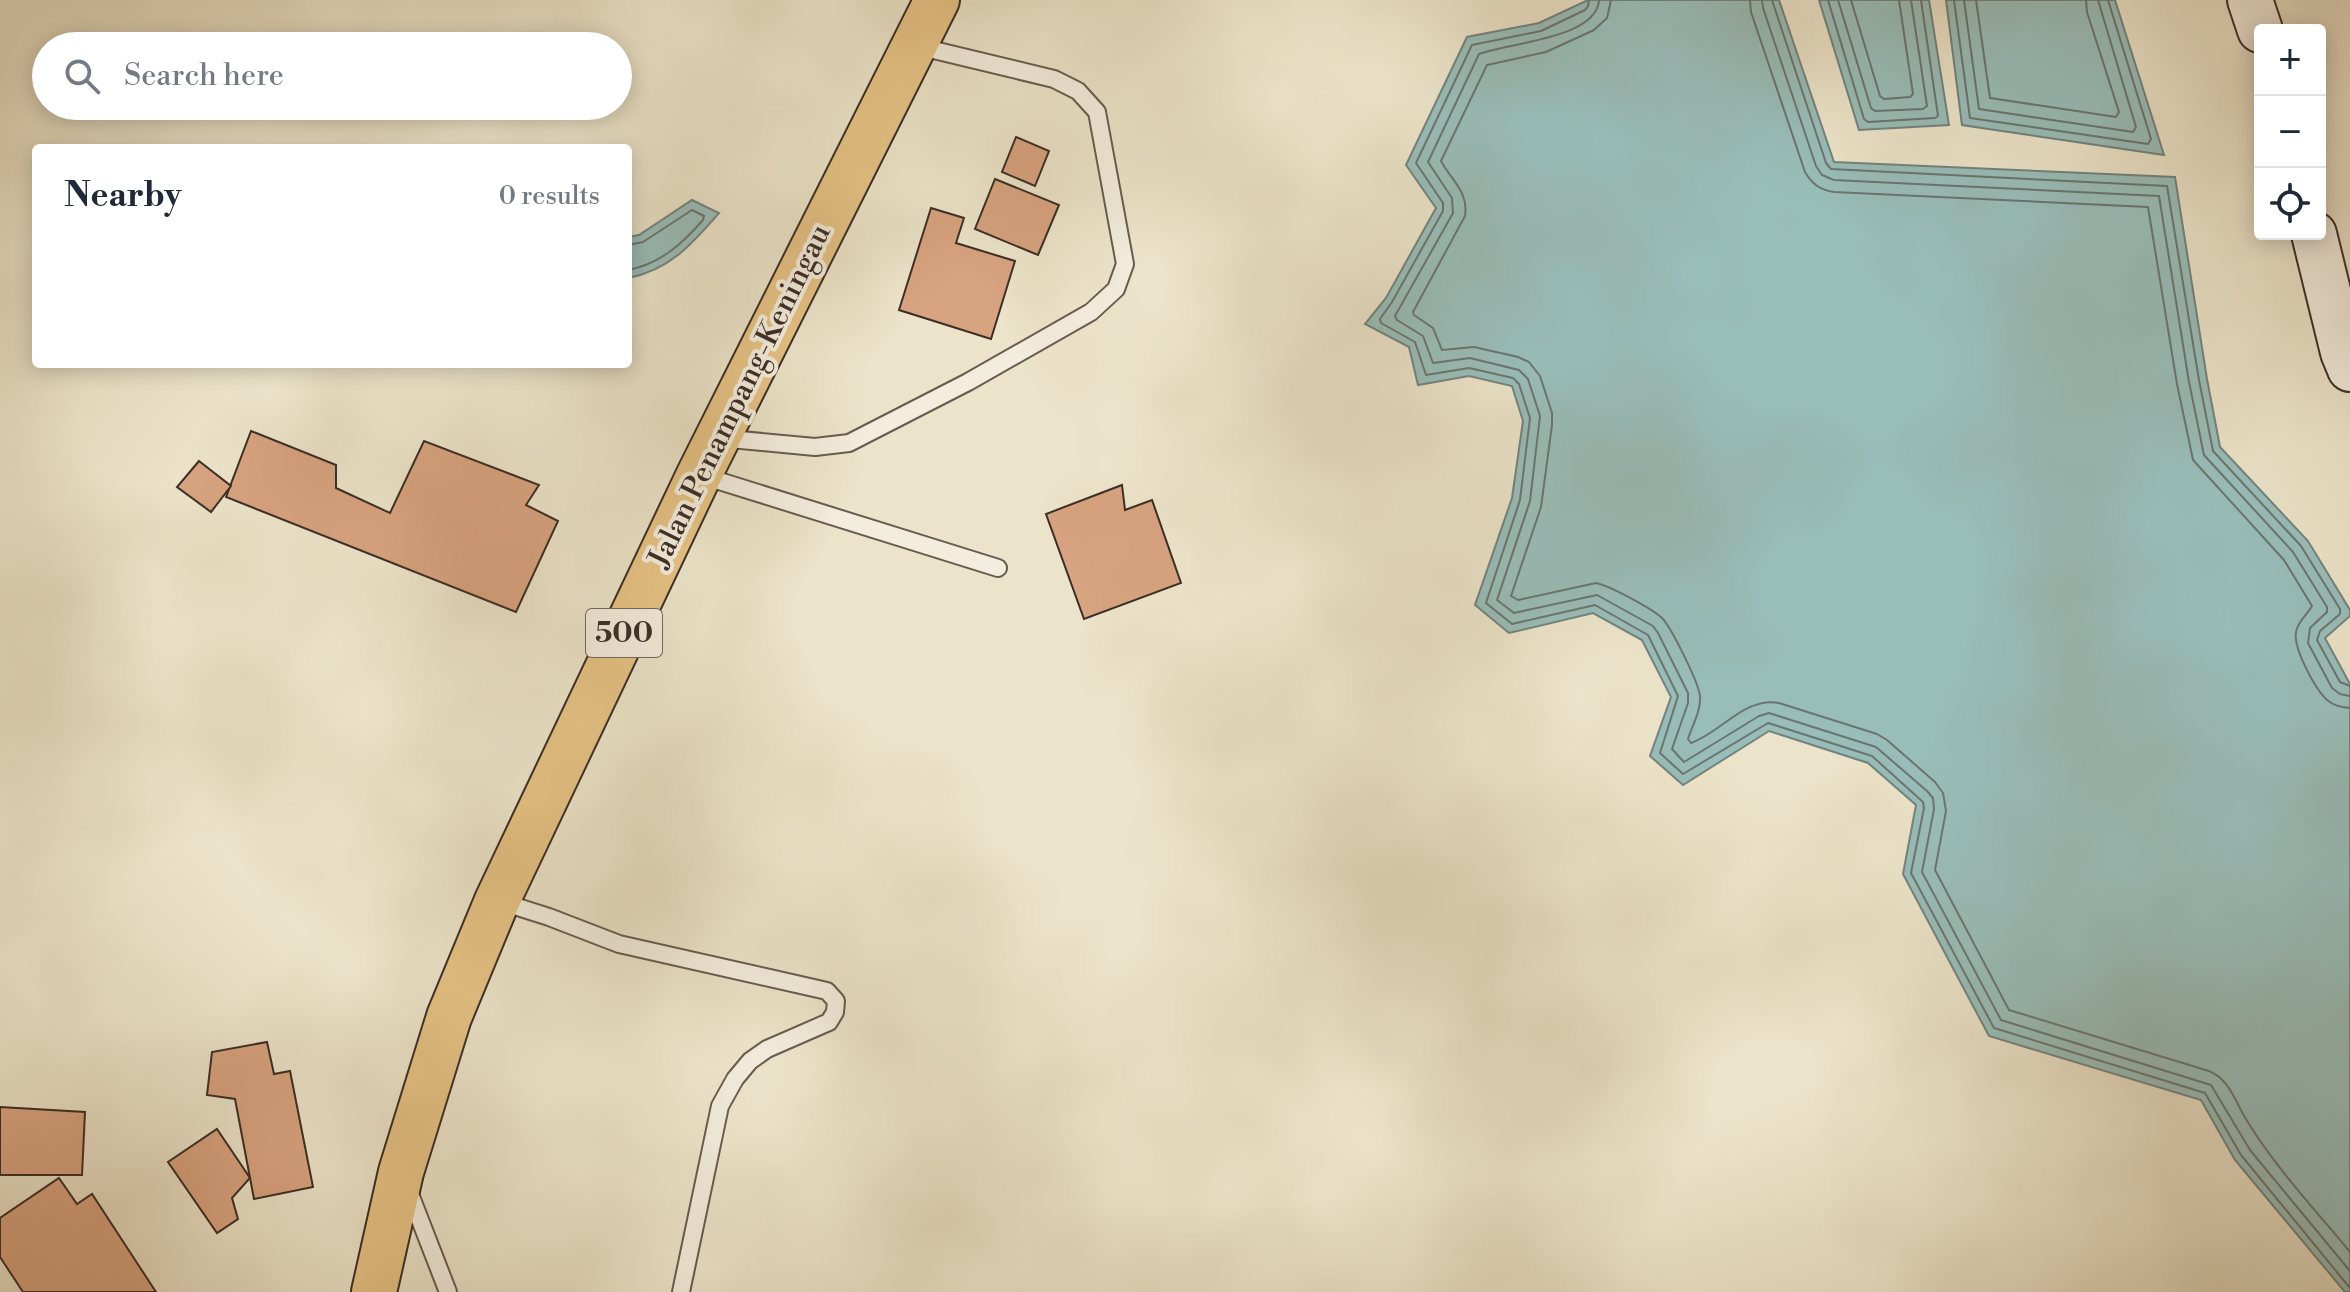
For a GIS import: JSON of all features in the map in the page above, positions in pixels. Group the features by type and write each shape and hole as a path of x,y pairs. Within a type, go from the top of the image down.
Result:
{"main road":[{"name":"Jalan Penampang-Keningau","path":"374,1292 401,1172 449,1017 497,901 708,456 937,0"}],"street":[{"path":"2250,0 2258,24"},
{"path":"2315,240 2350,369"}],"lane":[{"path":"708,456 849,443 968,382 1091,312 1116,289 1125,264 1097,112 1078,91 1054,79 914,45"},
{"path":"708,456 998,568"},
{"path":"497,901 619,944 827,991 836,1001 835,1012 829,1022 767,1049 750,1061 735,1079 720,1106 681,1292"},
{"path":"401,1172 448,1292"}],"water":[{"path":"1588,0 1779,0 1834,162 2175,177 2220,447 2308,541 2350,610 2350,616 2325,638 2350,684 2350,1292 2345,1292 2235,1160 2201,1100 1989,1036 1903,874 1916,805 1868,763 1769,731 1683,785 1650,756 1671,697 1642,640 1593,613 1509,633 1475,605 1512,498 1523,421 1512,386 1469,376 1418,385 1409,347 1365,324 1386,298 1436,208 1406,165 1467,37 1539,23"},
{"path":"1819,0 1929,0 1949,125 1859,130"},
{"path":"1946,0 2115,0 2164,155 1962,125"},
{"path":"692,200 719,213 679,254 656,269 632,277 632,236 639,235"}],"building":[{"path":"1016,137 1049,151 1035,186 1002,172"},
{"path":"995,179 1059,205 1038,255 975,229"},
{"path":"931,208 964,218 956,243 1015,261 991,339 899,310"},
{"path":"251,431 336,465 336,488 390,513 424,441 539,485 526,505 558,521 516,612 226,497"},
{"path":"199,461 231,486 211,512 177,487"},
{"path":"1122,485 1125,510 1152,500 1181,583 1084,619 1046,514"},
{"path":"267,1042 274,1074 290,1071 313,1187 254,1199 235,1099 207,1095 212,1052"},
{"path":"0,1107 85,1112 82,1175 0,1175"},
{"path":"217,1129 250,1178 232,1198 238,1219 217,1233 168,1162"},
{"path":"59,1178 77,1204 92,1194 156,1292 23,1292 0,1257 0,1218"}]}
